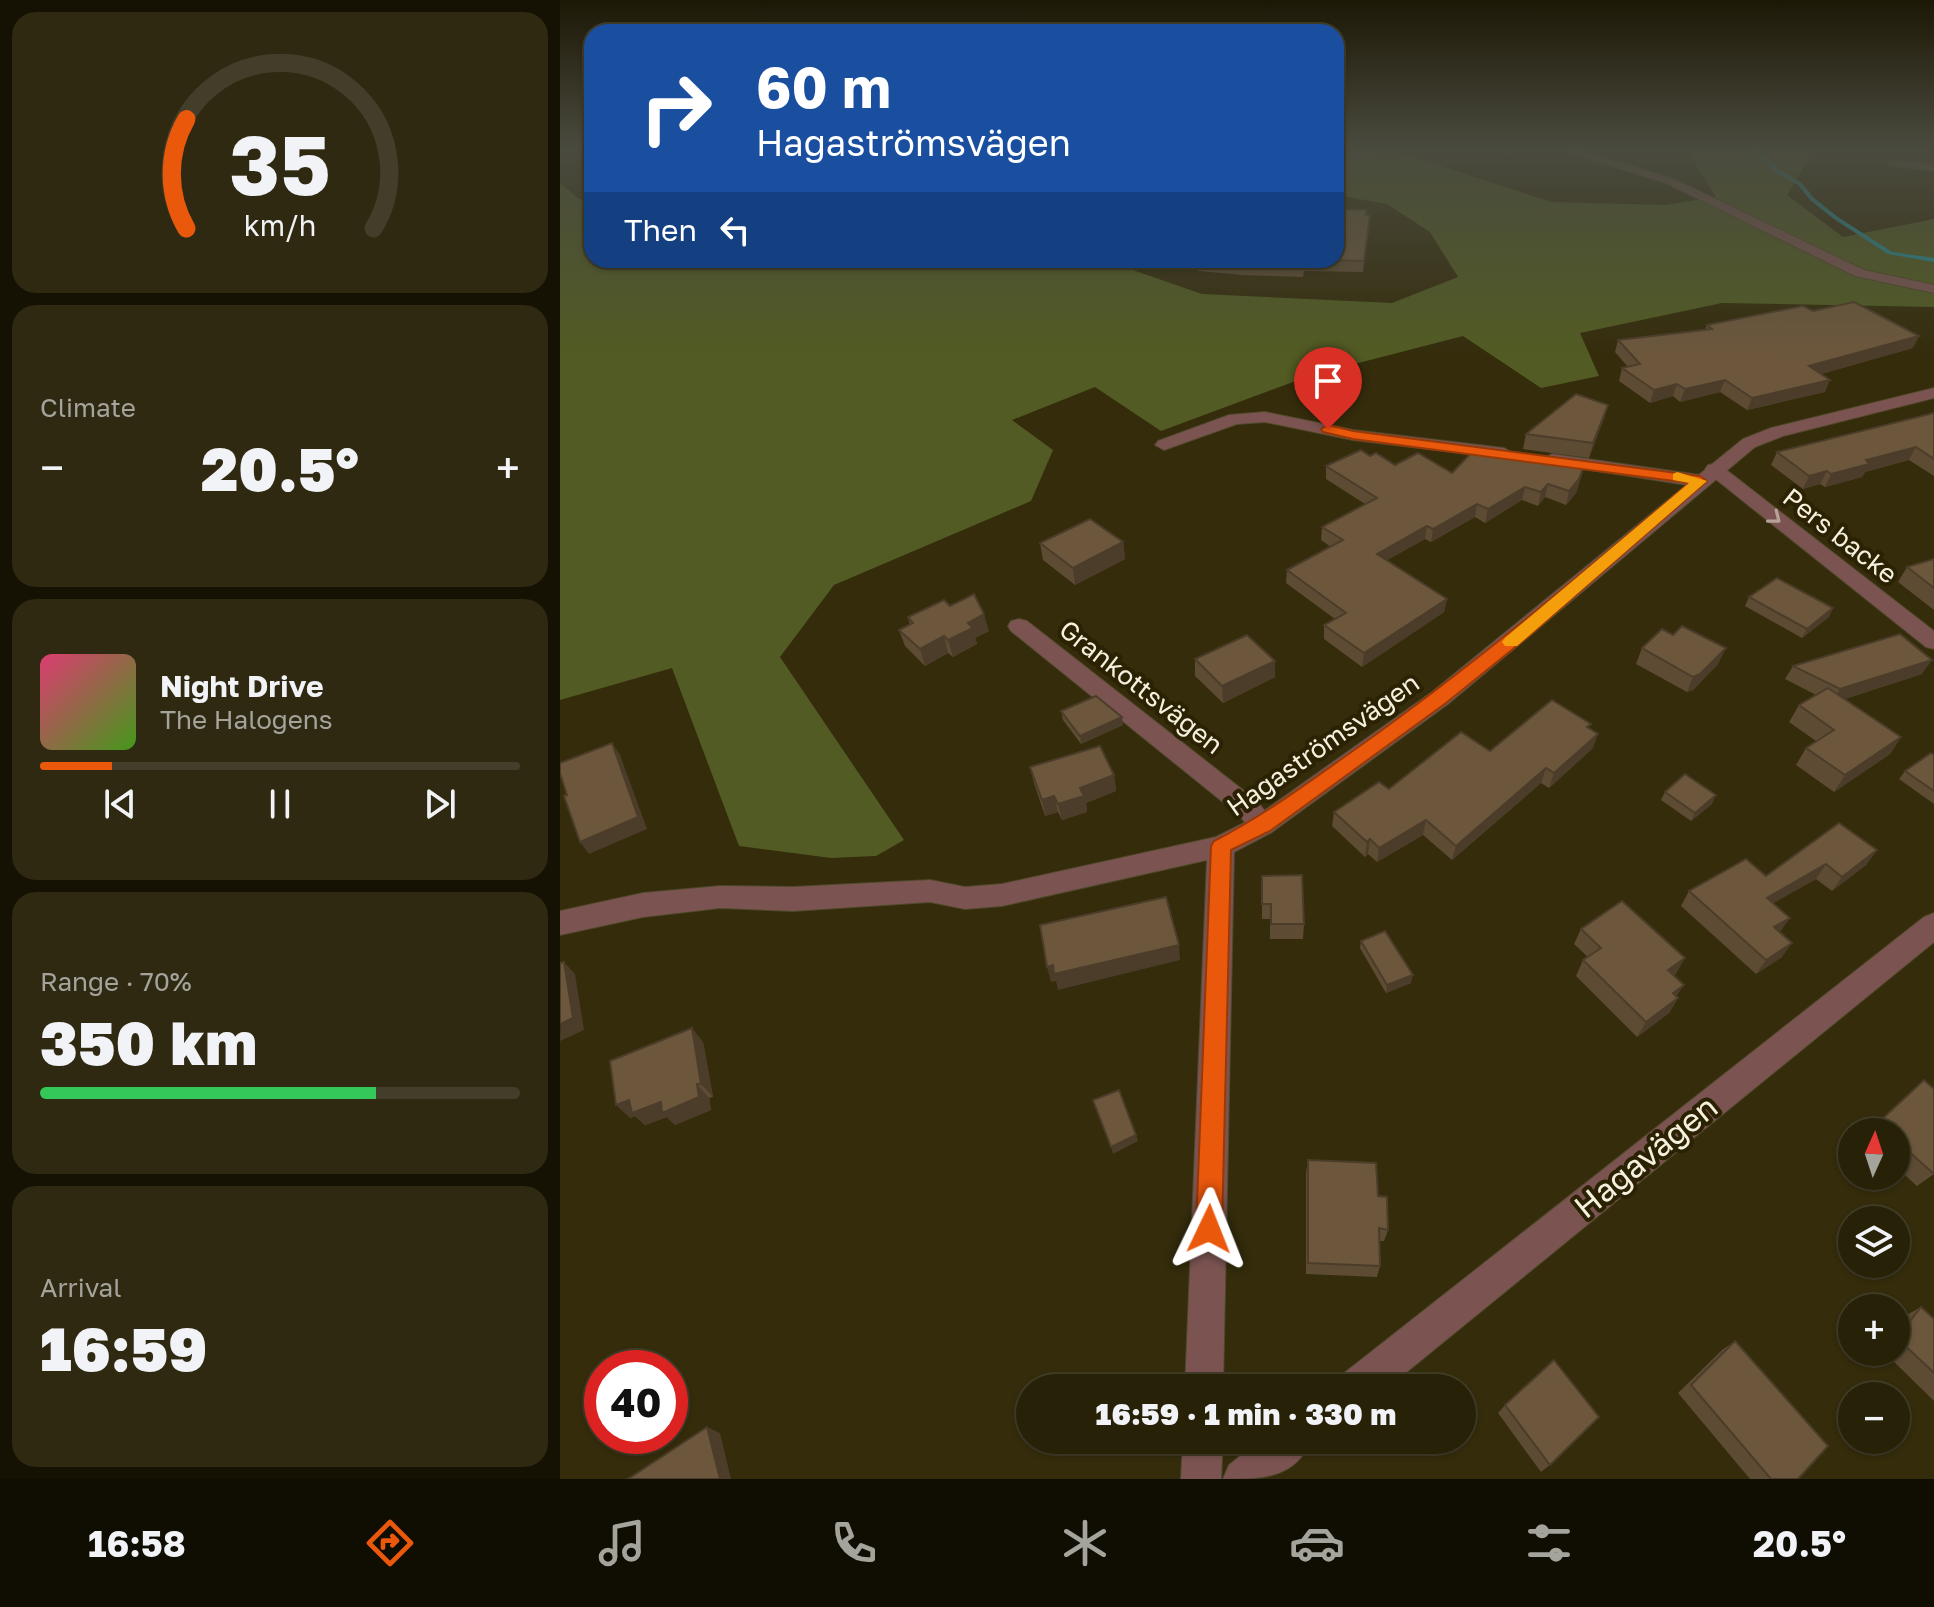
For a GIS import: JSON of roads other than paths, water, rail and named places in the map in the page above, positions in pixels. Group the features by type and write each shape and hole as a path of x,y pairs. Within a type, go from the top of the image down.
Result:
{"street":[{"path":"1746,218 1860,273 1934,289"},
{"name":"Hagaströmsvägen","path":"560,923 643,905 720,897 793,899 930,891 965,898 1002,895 1221,846 1263,825 1440,698 1749,443 1777,432 1934,393"},
{"path":"1164,445 1235,419 1265,417 1353,435 1707,475"},
{"name":"Pers backe","path":"1707,475 1934,642"},
{"name":"Grankottsvägen","path":"1019,626 1248,808 1263,825"},
{"path":"1204,1374 1221,846"},
{"name":"Hagavägen","path":"1374,1374 1934,925"},
{"path":"1201,1479 1202,1454"},
{"path":"1243,1479 1274,1454"}],"waterway":[{"path":"1836,218 1890,253 1934,260"}]}
